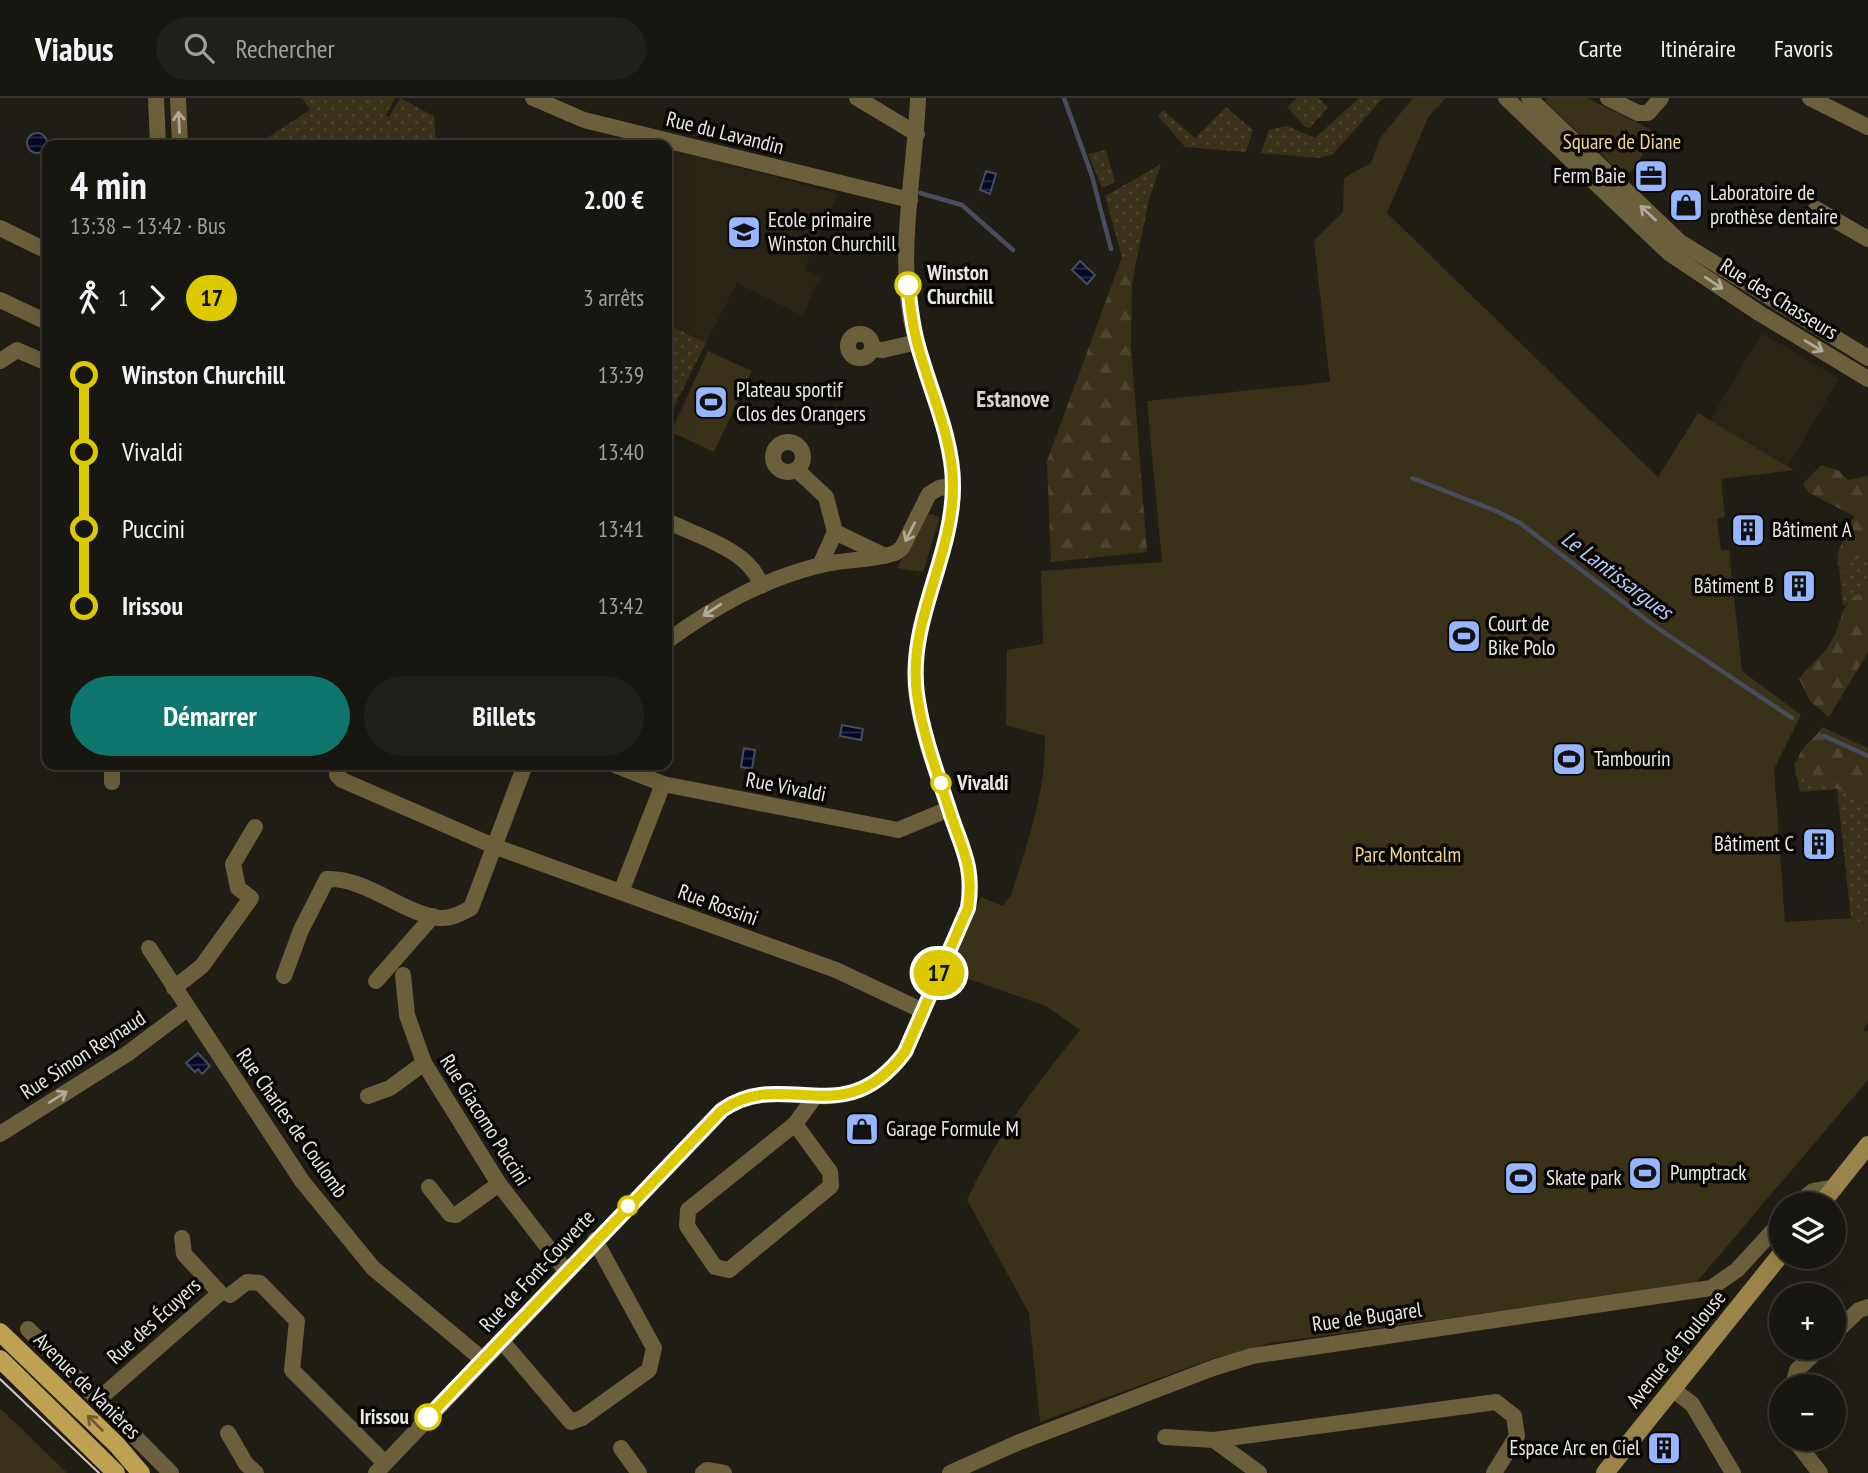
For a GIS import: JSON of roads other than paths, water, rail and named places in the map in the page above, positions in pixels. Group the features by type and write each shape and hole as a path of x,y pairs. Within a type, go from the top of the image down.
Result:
{"main road":[{"path":"1831,1192 1866,1152"},
{"name":"Avenue de Toulouse","path":"1605,1473 1769,1269"},
{"name":"Avenue de Vanières","path":"1,1331 117,1445 141,1473"},
{"name":"Avenue de Vanières","path":"0,1359 116,1473"}],"street":[{"path":"156,98 158,140"},
{"path":"178,98 180,140"},
{"name":"Rue du Lavandin","path":"533,98 584,120 666,140"},
{"path":"857,98 917,134"},
{"name":"Rue de Font-Couverte","path":"381,1468 595,1240 713,1119 737,1100 767,1094 835,1097 882,1076 905,1052 968,908 971,888 969,861 949,809 921,718 915,670 919,628 950,515 953,486 946,440 917,342 907,277 918,98"},
{"name":"Rue des Chasseurs","path":"1506,98 1580,160 1674,248 1868,379"},
{"name":"Rue des Chasseurs","path":"1529,98 1580,160"},
{"path":"1608,98 1638,113 1654,109 1661,98"},
{"path":"1810,98 1868,127"},
{"path":"1844,114 1851,98"},
{"name":"Rue du Lavandin","path":"672,142 910,200"},
{"path":"1816,209 1868,239"},
{"path":"0,228 42,249"},
{"name":"Rue des Chasseurs","path":"1674,248 1868,358"},
{"path":"0,300 42,320"},
{"path":"872,349 883,351 917,342"},
{"path":"0,361 17,351 42,361"},
{"path":"797,470 826,497 835,532 820,565"},
{"path":"672,637 717,606 761,586 820,565 885,556 902,548 933,490 953,486"},
{"path":"672,523 745,559 758,576 761,586"},
{"path":"835,532 885,556"},
{"path":"112,770 112,782"},
{"name":"Rue Rossini","path":"338,770 337,775 342,780 496,847 836,970 923,1011"},
{"path":"284,976 301,930 327,879 337,878 381,893 433,916 450,917 471,908 523,770"},
{"name":"Rue Vivaldi","path":"628,770 663,784 898,830 949,809"},
{"path":"621,892 663,784"},
{"path":"174,988 202,966 251,898 238,888 233,864 255,827"},
{"path":"376,981 433,916"},
{"name":"Rue Charles de Coulomb","path":"149,948 299,1177 369,1263 482,1359"},
{"name":"Rue Giacomo Puccini","path":"403,975 407,1015 424,1063 499,1184 566,1271"},
{"name":"Rue Simon Reynaud","path":"0,1134 127,1054 187,1009"},
{"path":"368,1096 390,1088 424,1063"},
{"path":"795,1124 830,1172 831,1186 729,1270 715,1267 687,1226 688,1210 795,1124 814,1098"},
{"path":"429,1188 450,1214 456,1215 499,1184"},
{"path":"1813,1192 1835,1187"},
{"name":"Rue de Bugarel","path":"950,1473 1017,1443 1213,1368 1252,1356 1711,1288 1737,1269 1769,1235"},
{"name":"Rue des Écuyers","path":"99,1399 220,1293 184,1254 182,1238"},
{"path":"501,1340 571,1422 583,1418 649,1370 654,1348 595,1240"},
{"path":"230,1295 247,1282 260,1283 297,1321 292,1370 381,1468"},
{"path":"1846,1322 1858,1310 1868,1307"},
{"path":"28,1329 171,1473"},
{"path":"1796,1374 1807,1360"},
{"path":"1672,1389 1692,1404 1733,1473"},
{"path":"1165,1437 1214,1440 1496,1402 1514,1416 1517,1436 1494,1473"},
{"path":"228,1433 246,1464 256,1473"},
{"path":"1214,1440 1259,1473"},
{"path":"621,1448 639,1473"},
{"path":"1803,1451 1819,1473"},
{"path":"703,1473 707,1470 724,1473"}],"water":[{"path":"33,134 41,134 46,139 42,140 41,152 33,152 28,147 28,139"},
{"path":"986,171 996,174 990,194 980,190"},
{"path":"1080,261 1095,275 1087,284 1072,270"},
{"path":"842,725 863,729 861,740 840,736"},
{"path":"744,748 755,750 752,769 741,767"},
{"path":"198,1053 210,1066 202,1074 198,1069 195,1072 186,1063"}],"waterway":[{"name":"Le Lantissargues","path":"1064,98 1092,176 1111,249"},
{"path":"920,193 962,205 1013,250"},
{"name":"Le Lantissargues","path":"1412,478 1520,523 1656,627 1792,718"},
{"name":"Le Lantissargues","path":"1824,736 1868,756"}],"tram line":[{"path":"0,1379 99,1473"}],"place":[{"name":"Ferm Baie","path":"1651,176"},
{"name":"Laboratoire de prothèse dentaire","path":"1686,205"},
{"name":"Ecole primaire Winston Churchill","path":"744,232"},
{"name":"Winston Churchill","path":"908,285"},
{"name":"Plateau sportif Clos des Orangers","path":"711,402"},
{"name":"Bâtiment A","path":"1748,530"},
{"name":"Bâtiment B","path":"1799,586"},
{"name":"Court de Bike Polo","path":"1464,636"},
{"name":"Tambourin","path":"1569,759"},
{"name":"Vivaldi","path":"941,783"},
{"name":"Bâtiment C","path":"1819,844"},
{"name":"Garage Formule M","path":"862,1129"},
{"name":"Pumptrack","path":"1645,1173"},
{"name":"Skate park","path":"1521,1178"},
{"name":"Irissou","path":"428,1417"},
{"name":"Espace Arc en Ciel","path":"1664,1448"}],"district":[{"name":"Estanove","path":"1013,399"}],"park label":[{"name":"Square de Diane","path":"1622,142"},
{"name":"Parc Montcalm","path":"1408,855"}]}
